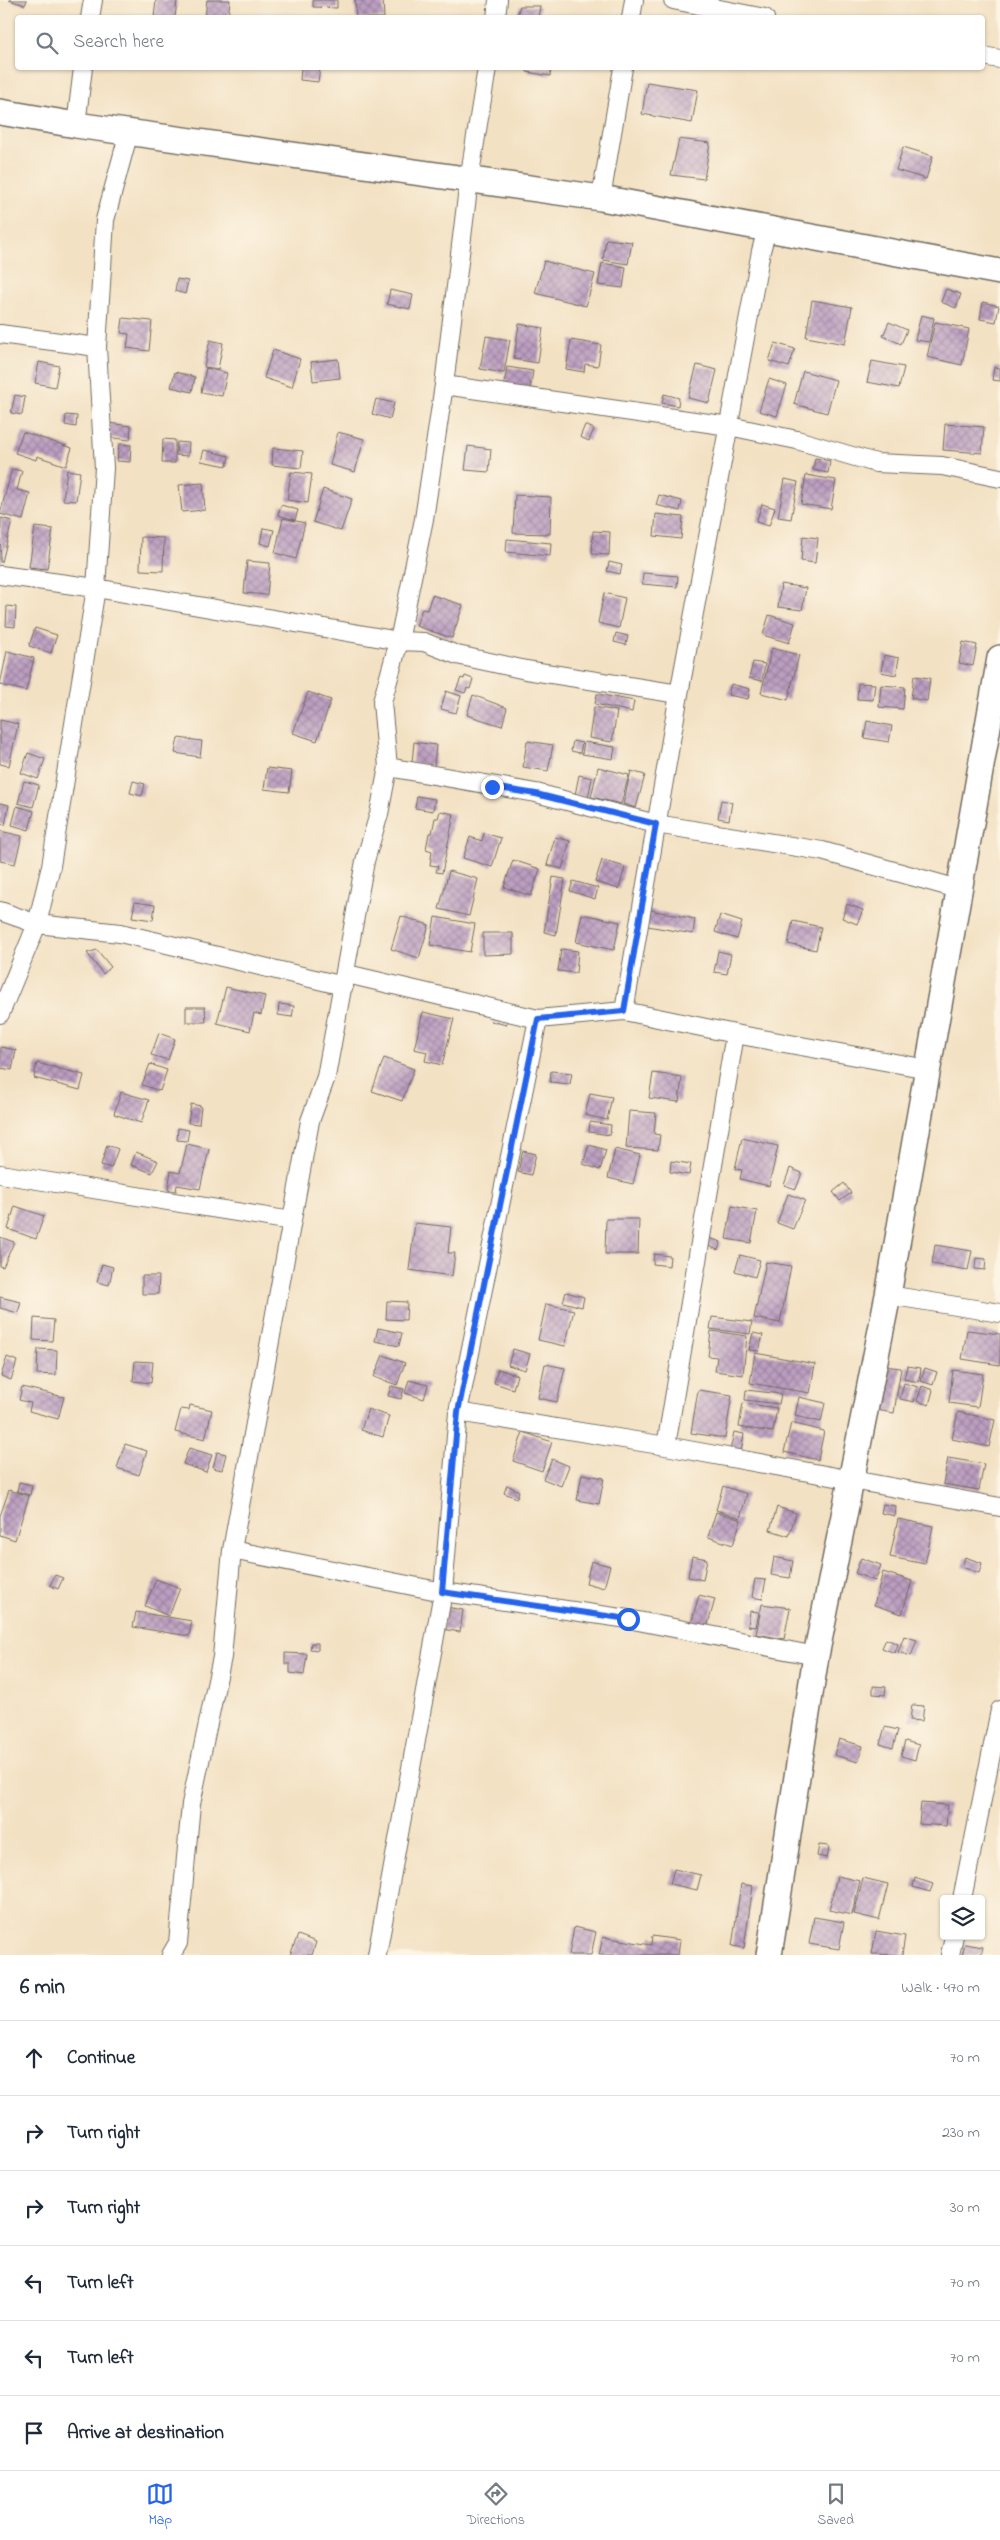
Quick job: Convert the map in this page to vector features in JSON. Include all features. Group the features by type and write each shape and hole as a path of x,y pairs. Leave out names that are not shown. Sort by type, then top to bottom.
{"street":[{"path":"90,15 93,0"},
{"path":"496,15 498,0"},
{"path":"632,15 634,0"},
{"path":"673,0 750,15"},
{"path":"985,56 1000,59"},
{"path":"76,125 83,70"},
{"path":"172,1955 178,1943 191,1804 222,1658 232,1550 310,1121 326,1077 365,861 379,814 388,767 382,702 399,641 424,519 444,385 469,180 487,70"},
{"path":"601,198 624,70"},
{"path":"0,112 76,125 601,198 1000,272"},
{"path":"0,1014 37,924 51,866 96,588 104,468 97,347 105,220 129,132"},
{"path":"624,1011 679,694 761,251 767,229"},
{"path":"0,334 97,347"},
{"path":"444,385 729,426 797,440 876,463 942,466 1000,478"},
{"path":"0,575 96,588 399,641 424,642 457,655 526,670 679,694"},
{"path":"769,1955 816,1656 888,1295 1000,658"},
{"path":"388,767 536,794 656,824 822,851 958,889"},
{"path":"0,911 37,924 120,933 538,1019 624,1011 735,1034 928,1069"},
{"path":"378,1955 442,1592 458,1412 538,1019"},
{"path":"666,1446 735,1034"},
{"path":"0,1174 292,1221"},
{"path":"888,1295 1000,1313"},
{"path":"458,1412 666,1446 1000,1507"},
{"path":"232,1550 442,1592 628,1619 816,1656"},
{"path":"963,1895 1000,1710"},
{"path":"950,1955 953,1940"}],"building":[{"path":"9,0 27,0 25,5"},
{"path":"156,0 177,0 175,15 154,15"},
{"path":"207,0 230,0 228,15 205,15"},
{"path":"313,0 337,0 337,8 313,7"},
{"path":"355,0 383,0 384,15 356,15"},
{"path":"520,6 540,6 538,15 517,15"},
{"path":"301,70 320,70 318,82 300,80"},
{"path":"528,70 551,70 550,76 527,72"},
{"path":"647,82 698,90 692,123 642,114"},
{"path":"679,139 710,143 704,179 671,175"},
{"path":"903,147 933,156 926,179 896,170"},
{"path":"606,239 632,242 628,264 603,260"},
{"path":"544,261 595,274 586,306 535,293"},
{"path":"602,263 626,267 623,288 598,285"},
{"path":"177,279 188,281 185,294 175,291"},
{"path":"946,289 961,294 956,308 941,302"},
{"path":"390,290 413,295 410,309 387,304"},
{"path":"812,300 852,307 845,344 806,337"},
{"path":"983,302 999,306 996,322 980,319"},
{"path":"921,315 934,318 929,342 915,340"},
{"path":"123,318 152,321 149,351 127,348 129,334 121,333"},
{"path":"889,322 907,330 901,344 883,336"},
{"path":"935,322 969,329 962,365 927,357"},
{"path":"519,324 543,328 538,363 514,359"},
{"path":"486,336 510,340 504,373 480,369"},
{"path":"210,340 223,343 218,369 204,367"},
{"path":"571,340 601,345 598,366 585,364 584,372 566,369"},
{"path":"775,343 795,349 789,367 769,361"},
{"path":"273,350 300,359 292,387 264,378"},
{"path":"338,359 340,378 313,381 311,362"},
{"path":"872,361 904,367 899,388 867,382"},
{"path":"39,362 59,366 55,387 35,383"},
{"path":"697,365 717,370 709,403 688,398"},
{"path":"507,367 533,371 530,389 504,385"},
{"path":"994,367 1000,368 1000,381 992,380"},
{"path":"206,368 227,373 222,396 201,392"},
{"path":"803,371 836,380 827,413 794,404"},
{"path":"175,372 195,377 192,392 171,387"},
{"path":"769,379 787,385 777,416 759,411"},
{"path":"664,394 679,398 678,406 662,403"},
{"path":"15,395 25,397 22,415 11,413"},
{"path":"376,399 394,403 390,419 372,414"},
{"path":"66,415 77,416 76,427 65,425"},
{"path":"108,423 131,426 130,440 106,437"},
{"path":"945,424 984,427 982,453 943,450"},
{"path":"585,425 594,429 589,441 580,437"},
{"path":"23,432 72,448 66,466 37,456 36,460 15,453"},
{"path":"338,432 364,439 355,472 330,465"},
{"path":"163,439 175,440 175,463 162,463"},
{"path":"177,442 189,443 188,456 176,455"},
{"path":"119,444 131,445 130,462 117,461"},
{"path":"468,446 491,449 489,472 465,470"},
{"path":"273,448 303,451 301,468 272,465"},
{"path":"204,450 229,456 227,466 201,461"},
{"path":"815,458 830,461 828,473 813,470"},
{"path":"12,469 22,471 17,490 30,493 23,520 0,514"},
{"path":"67,470 80,472 76,501 63,500"},
{"path":"291,472 312,474 308,503 287,500"},
{"path":"806,475 836,480 831,509 801,504"},
{"path":"785,479 798,482 791,519 778,517"},
{"path":"203,483 205,510 182,512 179,485"},
{"path":"323,489 352,499 341,531 313,522"},
{"path":"515,495 551,497 550,534 513,533"},
{"path":"659,495 682,501 680,511 656,505"},
{"path":"762,504 775,508 769,526 756,522"},
{"path":"281,505 298,510 295,520 278,515"},
{"path":"656,514 683,517 681,539 654,536"},
{"path":"1,518 12,521 2,562 0,562"},
{"path":"283,518 305,523 296,559 275,553"},
{"path":"35,527 53,529 47,569 29,567"},
{"path":"263,528 274,530 270,546 260,543"},
{"path":"593,531 610,532 609,555 592,554"},
{"path":"803,536 818,538 815,563 801,561"},
{"path":"141,537 164,538 163,571 140,570"},
{"path":"507,539 551,543 550,556 506,552"},
{"path":"247,561 270,563 267,595 244,593"},
{"path":"609,562 622,565 620,574 607,571"},
{"path":"643,573 678,576 677,587 642,584"},
{"path":"781,584 806,588 802,610 778,607"},
{"path":"604,593 625,598 619,628 598,623"},
{"path":"432,595 463,605 452,638 416,626 422,609 427,610"},
{"path":"7,606 16,607 15,627 6,626"},
{"path":"769,615 795,623 789,643 763,635"},
{"path":"35,628 57,635 51,653 29,646"},
{"path":"616,633 628,636 626,645 614,642"},
{"path":"963,642 977,645 973,666 959,663"},
{"path":"772,648 799,655 788,700 761,693"},
{"path":"7,651 34,658 26,691 0,685"},
{"path":"884,655 899,658 896,675 881,672"},
{"path":"753,662 765,664 762,681 749,678"},
{"path":"465,676 473,679 470,689 467,688 465,693 456,690 461,678 464,679"},
{"path":"914,676 930,678 927,701 911,698"},
{"path":"858,683 875,684 873,700 857,699"},
{"path":"731,684 750,689 748,699 728,695"},
{"path":"881,685 905,687 903,709 879,707"},
{"path":"446,691 461,696 456,713 441,709"},
{"path":"308,692 331,700 317,741 293,733"},
{"path":"597,694 634,701 632,712 595,704"},
{"path":"473,695 507,708 502,726 467,715"},
{"path":"594,707 617,711 612,742 589,738"},
{"path":"0,720 18,724 9,766 0,764"},
{"path":"867,721 892,726 889,742 864,738"},
{"path":"178,738 202,741 200,757 175,753"},
{"path":"527,741 553,745 548,771 523,767"},
{"path":"573,741 582,743 580,753 571,751"},
{"path":"414,742 436,745 434,766 412,763"},
{"path":"584,742 615,747 613,759 582,754"},
{"path":"28,753 45,759 38,779 21,773"},
{"path":"598,767 629,775 621,804 591,797"},
{"path":"267,768 292,771 289,792 264,789"},
{"path":"631,771 645,775 636,808 623,804"},
{"path":"579,775 592,778 588,798 575,795"},
{"path":"24,781 39,785 33,807 18,803"},
{"path":"133,781 145,784 142,796 130,793"},
{"path":"417,796 435,799 433,811 415,808"},
{"path":"721,800 732,802 729,820 718,818"},
{"path":"0,803 9,805 5,825 0,824"},
{"path":"17,806 34,811 29,830 12,825"},
{"path":"440,811 454,814 442,873 436,872 438,866 430,865 432,851 426,849 429,833 432,833 435,818 438,818"},
{"path":"0,831 22,836 15,864 0,861"},
{"path":"484,833 501,838 492,867 463,858 470,837 482,841"},
{"path":"555,837 570,841 562,869 547,865"},
{"path":"513,860 540,869 531,896 504,887"},
{"path":"602,860 625,867 619,889 595,882"},
{"path":"449,871 478,879 469,916 439,909"},
{"path":"553,877 565,879 556,935 544,932"},
{"path":"573,881 598,888 595,899 570,891"},
{"path":"135,902 155,905 153,920 132,917"},
{"path":"847,904 863,910 857,924 842,918"},
{"path":"645,909 695,919 693,934 642,925"},
{"path":"582,914 620,922 614,950 576,942"},
{"path":"720,915 742,922 737,939 715,932"},
{"path":"401,916 429,925 419,958 391,949"},
{"path":"435,917 475,924 470,952 430,945"},
{"path":"793,921 821,927 816,950 788,944"},
{"path":"483,933 513,933 513,954 483,955"},
{"path":"561,949 578,951 576,973 558,971"},
{"path":"97,950 111,967 103,974 87,953"},
{"path":"718,951 731,954 727,974 714,972"},
{"path":"226,987 265,996 261,1015 254,1013 250,1031 217,1023"},
{"path":"279,1004 294,1006 292,1017 278,1015"},
{"path":"186,1007 205,1007 206,1022 186,1022"},
{"path":"494,1009 509,1014 506,1025 491,1021"},
{"path":"423,1012 454,1019 442,1065 425,1061 427,1052 414,1049"},
{"path":"159,1033 175,1039 168,1060 151,1055"},
{"path":"1,1047 16,1050 12,1070 0,1068"},
{"path":"384,1058 414,1069 402,1101 372,1091"},
{"path":"37,1063 84,1075 80,1090 34,1078"},
{"path":"150,1064 167,1070 160,1091 142,1085"},
{"path":"551,1071 572,1073 570,1084 550,1082"},
{"path":"653,1073 682,1077 679,1102 649,1098"},
{"path":"121,1092 149,1100 141,1123 114,1114"},
{"path":"590,1093 612,1097 607,1120 585,1115"},
{"path":"191,1104 201,1106 199,1124 188,1123"},
{"path":"629,1111 656,1113 654,1134 660,1135 658,1150 626,1148"},
{"path":"590,1122 611,1125 610,1135 589,1132"},
{"path":"178,1128 189,1130 187,1141 177,1140"},
{"path":"742,1138 778,1146 769,1186 740,1179 742,1170 735,1169"},
{"path":"187,1144 209,1149 200,1189 177,1185 176,1191 168,1190 171,1171 180,1173"},
{"path":"107,1145 118,1149 111,1168 101,1165"},
{"path":"589,1145 606,1150 600,1170 583,1164"},
{"path":"615,1149 640,1155 633,1184 608,1178"},
{"path":"523,1151 536,1154 531,1175 518,1172"},
{"path":"136,1152 158,1161 152,1173 131,1165"},
{"path":"671,1161 691,1164 689,1175 670,1172"},
{"path":"790,1168 802,1173 796,1189 784,1185"},
{"path":"844,1183 851,1193 840,1201 833,1192"},
{"path":"788,1194 805,1200 793,1229 777,1223"},
{"path":"15,1206 44,1216 36,1239 8,1229"},
{"path":"732,1206 757,1211 751,1243 726,1239"},
{"path":"606,1219 639,1219 638,1254 605,1254"},
{"path":"415,1223 451,1227 448,1253 455,1253 452,1276 409,1270"},
{"path":"0,1237 14,1242 3,1267 0,1266"},
{"path":"709,1238 721,1242 718,1250 706,1245"},
{"path":"935,1245 972,1251 968,1270 932,1264"},
{"path":"654,1254 670,1256 669,1266 653,1264"},
{"path":"740,1255 760,1260 755,1277 735,1271"},
{"path":"976,1258 986,1259 985,1270 975,1269"},
{"path":"766,1262 791,1266 780,1323 754,1318"},
{"path":"102,1264 113,1267 109,1285 97,1282"},
{"path":"142,1276 159,1276 158,1294 142,1294"},
{"path":"566,1292 584,1297 582,1307 563,1302"},
{"path":"0,1297 21,1302 18,1313 0,1308"},
{"path":"387,1301 407,1302 406,1320 386,1319"},
{"path":"546,1304 574,1310 565,1346 538,1340"},
{"path":"712,1317 752,1322 750,1334 710,1329"},
{"path":"34,1318 54,1320 52,1341 33,1340"},
{"path":"378,1328 402,1333 399,1346 375,1341"},
{"path":"967,1330 1000,1334 1000,1365 962,1359"},
{"path":"711,1331 747,1336 743,1375 715,1371 717,1357 708,1356"},
{"path":"753,1333 763,1335 759,1351 749,1350"},
{"path":"38,1349 57,1350 56,1375 37,1374"},
{"path":"513,1349 530,1354 525,1370 508,1365"},
{"path":"755,1353 815,1364 810,1393 750,1383"},
{"path":"383,1355 405,1363 397,1385 374,1377"},
{"path":"7,1357 17,1361 11,1380 1,1376"},
{"path":"135,1361 153,1362 151,1383 133,1381"},
{"path":"545,1364 565,1368 557,1402 538,1398"},
{"path":"883,1366 901,1368 894,1413 876,1410"},
{"path":"907,1366 921,1368 919,1382 904,1379"},
{"path":"925,1368 937,1372 933,1385 921,1381"},
{"path":"498,1369 517,1375 513,1389 494,1383"},
{"path":"953,1370 983,1374 978,1407 949,1403"},
{"path":"409,1380 428,1385 424,1399 405,1393"},
{"path":"904,1383 918,1387 914,1402 900,1399"},
{"path":"391,1386 404,1389 401,1399 388,1396"},
{"path":"922,1386 933,1390 929,1405 917,1401"},
{"path":"22,1387 64,1397 58,1419 29,1411 31,1403 19,1400"},
{"path":"698,1390 732,1395 725,1438 691,1433"},
{"path":"746,1390 781,1394 779,1404 745,1400"},
{"path":"799,1397 825,1403 821,1422 795,1416"},
{"path":"743,1403 777,1408 773,1432 739,1427"},
{"path":"190,1405 212,1410 205,1439 175,1432 181,1409 189,1410"},
{"path":"368,1409 389,1416 383,1437 361,1430"},
{"path":"958,1412 995,1420 989,1447 952,1439"},
{"path":"791,1423 824,1431 818,1460 784,1452"},
{"path":"523,1432 552,1442 542,1471 513,1461"},
{"path":"734,1432 744,1434 741,1452 730,1451"},
{"path":"125,1444 147,1451 139,1475 117,1468"},
{"path":"189,1448 212,1455 206,1472 183,1464"},
{"path":"217,1452 226,1454 222,1470 213,1468"},
{"path":"948,1458 984,1464 979,1490 943,1484"},
{"path":"552,1459 569,1466 561,1486 543,1479"},
{"path":"582,1474 604,1478 599,1504 577,1500"},
{"path":"19,1482 32,1485 30,1495 17,1491"},
{"path":"507,1485 519,1491 517,1498 504,1493"},
{"path":"723,1486 747,1494 740,1518 716,1510"},
{"path":"9,1490 29,1496 15,1540 0,1535 0,1516"},
{"path":"883,1504 896,1506 895,1516 881,1513"},
{"path":"777,1507 796,1513 789,1536 770,1530"},
{"path":"716,1512 741,1520 733,1545 708,1537"},
{"path":"898,1519 933,1526 925,1564 890,1557"},
{"path":"692,1556 707,1559 703,1580 688,1577"},
{"path":"774,1557 793,1561 790,1578 771,1575"},
{"path":"965,1557 982,1563 979,1573 962,1567"},
{"path":"861,1558 881,1565 875,1581 855,1573"},
{"path":"591,1561 610,1566 604,1588 586,1583"},
{"path":"883,1572 912,1581 902,1614 874,1605"},
{"path":"55,1575 63,1578 58,1589 50,1585"},
{"path":"156,1579 180,1588 169,1616 145,1606"},
{"path":"755,1579 766,1580 762,1599 752,1597"},
{"path":"699,1595 715,1599 707,1628 691,1624"},
{"path":"762,1604 790,1608 784,1639 756,1634"},
{"path":"446,1607 463,1610 460,1632 442,1629"},
{"path":"750,1611 759,1612 756,1627 748,1626"},
{"path":"136,1612 192,1621 189,1636 133,1627"},
{"path":"904,1636 917,1640 911,1656 898,1652"},
{"path":"886,1639 898,1644 895,1653 882,1648"},
{"path":"311,1643 318,1643 318,1650 310,1649"},
{"path":"285,1653 307,1654 304,1675 290,1673 290,1664 285,1664"},
{"path":"873,1686 886,1687 885,1695 873,1694"},
{"path":"912,1705 924,1706 922,1721 910,1720"},
{"path":"885,1727 898,1730 893,1748 880,1744"},
{"path":"839,1739 863,1746 858,1762 834,1755"},
{"path":"905,1741 919,1745 915,1760 901,1756"},
{"path":"921,1803 948,1805 946,1826 919,1824"},
{"path":"819,1845 829,1846 827,1858 817,1856"},
{"path":"674,1869 701,1875 697,1890 670,1884"},
{"path":"837,1876 860,1881 852,1915 829,1910"},
{"path":"863,1878 888,1884 879,1920 854,1914"},
{"path":"915,1878 933,1884 930,1892 913,1887"},
{"path":"741,1884 753,1886 744,1948 732,1946"},
{"path":"814,1917 844,1922 839,1949 809,1944"},
{"path":"574,1927 596,1932 591,1955 569,1955"},
{"path":"876,1931 905,1936 902,1955 872,1954"},
{"path":"298,1935 316,1942 312,1955 290,1955"},
{"path":"652,1936 680,1940 678,1955 599,1955 603,1937 651,1945"},
{"path":"965,1944 983,1947 981,1955 962,1955"}],"route":[{"path":"492,787 601,808 656,824 624,1011 538,1019 458,1412 442,1592 628,1619"}]}
